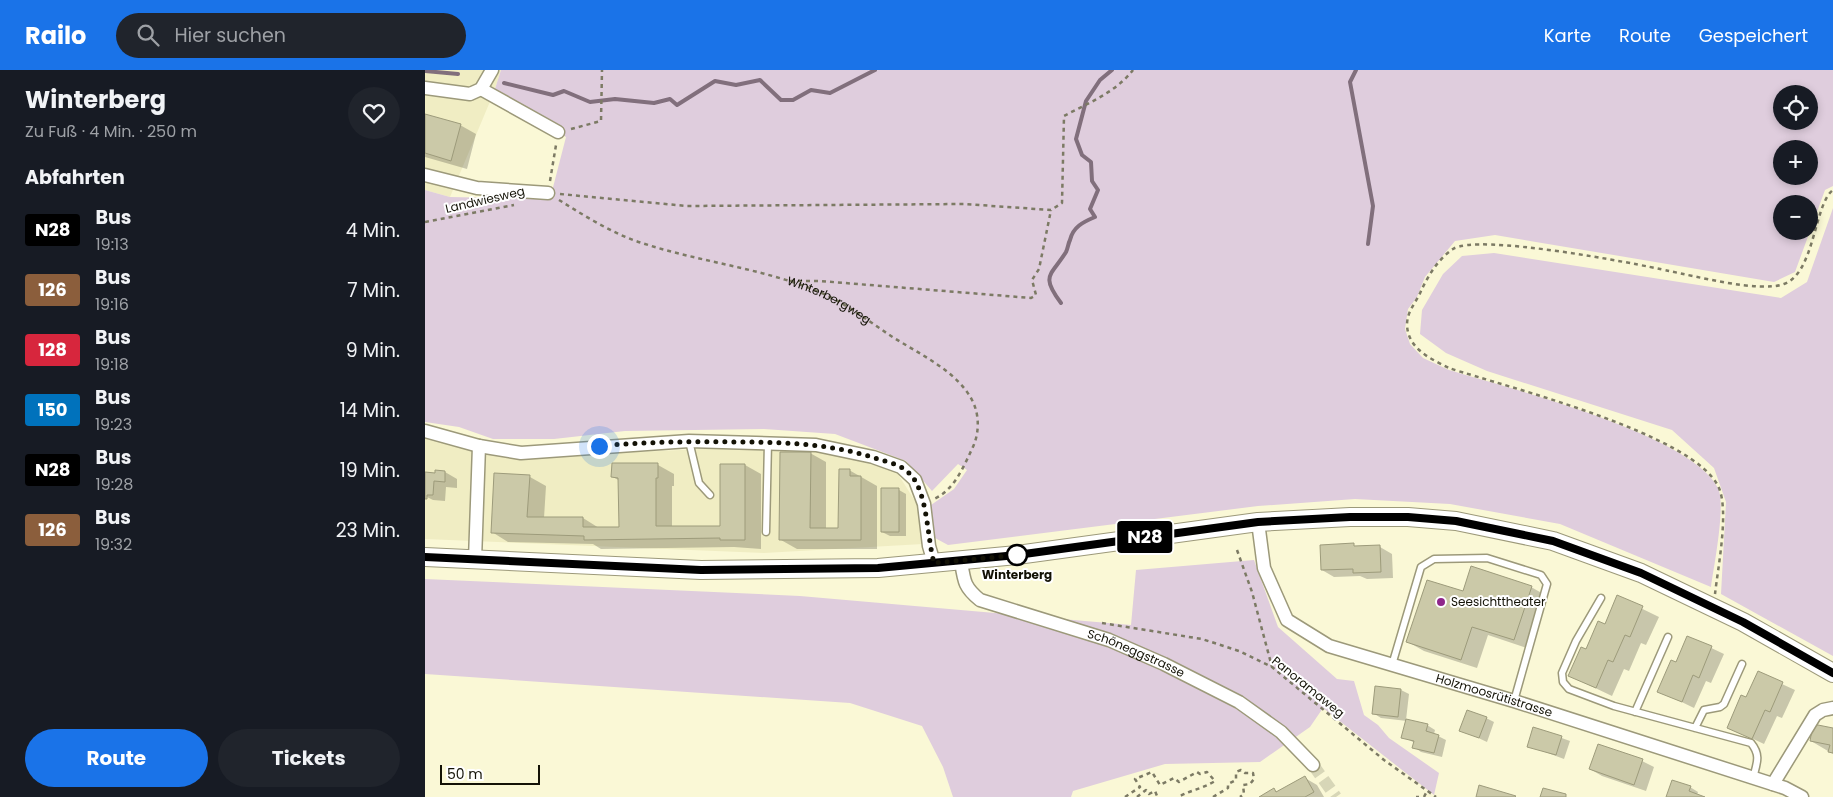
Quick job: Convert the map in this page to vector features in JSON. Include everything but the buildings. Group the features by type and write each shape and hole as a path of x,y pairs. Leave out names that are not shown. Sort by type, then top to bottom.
{"main road":[{"path":"425,558 701,570 835,570 961,561 1258,522 1350,517 1408,517 1456,521 1553,541 1641,573 1710,606 1833,673"}],"street":[{"path":"425,88 470,94 481,89 492,70"},
{"path":"481,89 558,132"},
{"path":"425,174 477,188 548,193"},
{"path":"425,431 479,446 521,453 648,442 689,441 767,442 816,445 842,449 901,467 915,480 924,504 927,536 934,563"},
{"path":"475,560 479,446"},
{"name":"Holzmoosrütistrasse","path":"1258,522 1264,568 1287,620 1329,646 1514,701 1773,784 1801,797"},
{"name":"Schöneggstrasse","path":"961,561 963,579 968,590 980,600 1100,637 1163,664 1239,702 1281,732 1313,765"},
{"path":"1773,784 1815,715 1823,710 1833,708"}],"lane":[{"path":"689,441 699,483 710,495"},
{"path":"766,532 767,442"},
{"path":"1392,665 1421,567 1434,559 1487,558 1541,576 1547,584 1514,701"},
{"path":"1601,598 1576,641 1562,673 1563,682 1569,689 1635,712 1751,743 1757,751 1759,759 1753,778"},
{"path":"1635,712 1668,636"},
{"path":"1695,728 1704,710 1720,707 1724,704 1742,664"}],"path":[{"path":"602,70 601,122 558,132 548,193 687,206 964,204 1051,210 1061,203 1064,116 1107,94 1124,81 1133,70"},
{"path":"1710,606 1715,594 1723,503 1719,488 1710,475 1664,442 1624,424 1449,368 1428,358 1411,343 1407,327 1408,316 1429,275 1442,260 1453,249 1475,244 1567,253 1741,284 1773,287 1785,284 1795,278 1803,263 1826,200 1833,190"},
{"name":"Winterbergweg","path":"548,193 592,220 641,243 789,281 818,292 852,309 948,373 963,388 973,402 978,422 976,441 953,486 924,504"},
{"name":"Landwiesweg","path":"425,222 519,204"},
{"path":"789,281 820,281 1031,298 1035,295 1032,280 1039,269 1051,210"},
{"path":"1237,550 1252,592 1272,667"},
{"name":"Panoramaweg","path":"1101,623 1202,639 1239,650 1272,667 1384,760 1436,797"},
{"path":"1213,797 1228,788 1228,784 1236,780 1236,772 1241,770 1245,773 1253,773 1254,779 1250,784 1243,785 1244,794 1240,797"},
{"path":"1125,797 1140,787 1135,779 1143,774 1152,772 1160,785 1174,778 1179,782 1197,772 1200,774 1207,772 1215,780 1201,790 1191,790 1178,797"},
{"path":"1137,797 1146,790 1149,794 1155,791 1156,797"},
{"path":"1424,797 1427,792"}],"shaded area":[{"path":"425,70 501,70 494,92 450,197 425,190"},
{"path":"501,70 1833,70 1833,186 1825,190 1818,209 1818,195 1773,195 1773,240 1807,240 1795,272 1774,282 1495,235 1455,241 1425,277 1417,297 1408,309 1405,329 1410,344 1423,358 1449,370 1553,401 1637,432 1673,449 1701,468 1718,488 1720,496 1719,536 1711,587 1560,524 1450,504 1355,499 1258,506 948,545 935,538 931,505 954,489 967,470 958,464 932,491 906,461 835,434 764,429 625,431 554,439 493,439 459,427 425,422 425,190 450,197 550,199 566,137 494,92"},
{"path":"1833,208 1833,656 1721,594 1726,502 1714,468 1672,430 1487,371 1446,353 1420,334 1422,310 1443,274 1462,256 1494,253 1781,298 1807,282"},
{"path":"425,438 508,458 702,449 816,450 896,471 917,504 923,544 764,553 425,539"},
{"path":"1254,560 1278,627 1337,679 1354,681 1364,715 1378,725 1389,738 1439,773 1434,795 1323,708 1310,727 1260,762 1165,764 1073,791 1071,797 953,797 943,767 922,726 850,703 425,674 425,579 800,596 1131,625 1136,570"}],"waterway":[{"path":"504,83 553,95 564,91 590,102 615,99 654,103 670,99 677,105 715,81 736,85 760,80 781,100 793,100 811,90 830,93 875,70"},
{"path":"1061,303 1051,287 1050,276 1066,252 1071,235 1076,228 1095,217 1090,209 1098,190 1092,181 1091,162 1082,155 1076,139 1086,101 1100,80 1112,70"},
{"path":"1356,70 1350,82 1373,206 1368,244"},
{"path":"425,71 458,74"}],"tunnel":[{"path":"1313,765 1336,797"}],"bus line":[{"name":"N28","path":"425,557 701,570 835,570 878,568 1017,555 1258,522 1350,517 1408,517 1456,521 1553,541 1641,573 1743,622 1833,673"}],"place":[{"name":"Winterberg","path":"1017,555"},
{"name":"Seesichttheater","path":"1441,602"}],"route":[{"path":"599,446 689,441 797,443 842,449 873,457 901,467 915,480 924,504 929,546 934,563 1017,555"}]}
